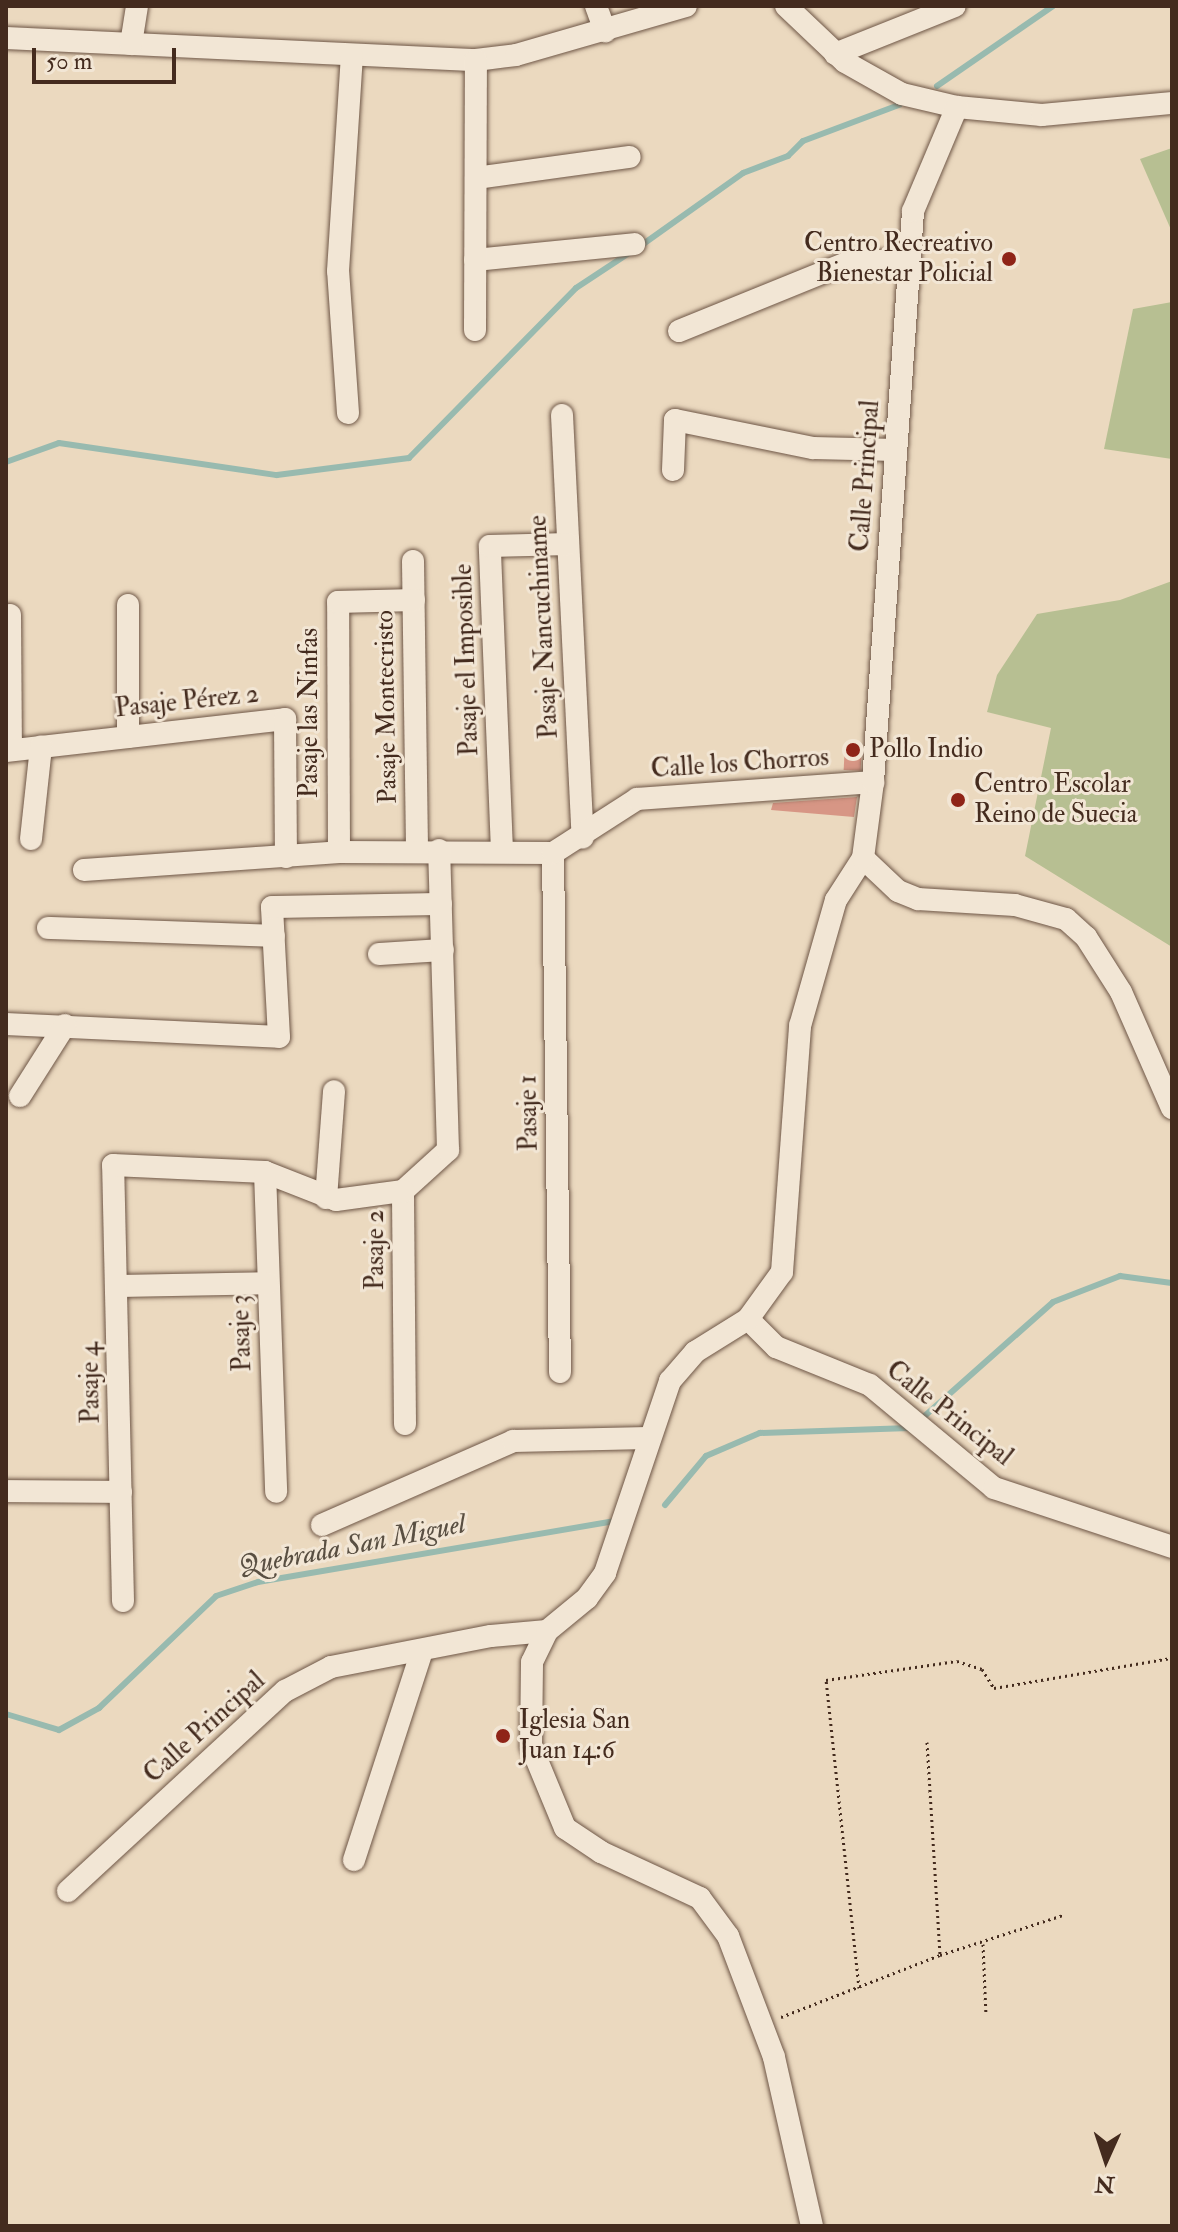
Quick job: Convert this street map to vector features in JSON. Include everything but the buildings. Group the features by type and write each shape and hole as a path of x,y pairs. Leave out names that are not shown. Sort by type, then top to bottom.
{"street":[{"path":"131,44 137,6"},
{"path":"596,6 605,31"},
{"path":"6,38 476,60 605,31 686,6"},
{"path":"786,6 835,54 902,94 957,107 1042,115 1172,103"},
{"path":"835,54 955,6"},
{"path":"348,413 338,271 352,56"},
{"path":"475,330 476,60"},
{"name":"Calle Principal","path":"863,858 873,782 913,211 957,107"},
{"path":"476,178 630,157"},
{"path":"475,260 634,244"},
{"path":"679,331 849,262 910,260"},
{"name":"Pasaje Nancuchiname","path":"562,415 583,837"},
{"path":"673,470 675,420 813,448 896,450"},
{"name":"Pasaje el Imposible","path":"502,851 490,546 568,544"},
{"name":"Pasaje Montecristo","path":"413,561 428,851"},
{"name":"Pasaje las Ninfas","path":"339,852 338,602 414,600"},
{"path":"128,605 128,737"},
{"path":"8,750 10,615"},
{"name":"Pasaje Pérez 2","path":"8,750 285,719 286,857"},
{"path":"31,839 41,747"},
{"name":"Calle los Chorros","path":"553,853 583,837 637,799 873,782"},
{"name":"Pasaje 2","path":"405,1424 403,1191 448,1150 441,904 428,851"},
{"path":"84,870 339,852 553,853"},
{"name":"Pasaje 1","path":"553,853 560,1372"},
{"path":"812,2226 763,2025 728,1936 708,1905 601,1852 561,1823 531,1746 532,1662 547,1631 587,1598 605,1573 661,1399 683,1363 748,1319 782,1272 800,1026 836,900 863,858 898,891 918,899 1015,905 1066,919 1086,937 1121,992 1172,1108"},
{"path":"6,1024 65,1025 178,1036 279,1037 272,907 441,904"},
{"path":"48,928 274,936"},
{"path":"379,954 443,950"},
{"path":"20,1096 65,1025"},
{"path":"326,1198 334,1091"},
{"name":"Pasaje 4","path":"123,1601 113,1165 265,1172"},
{"path":"265,1172 326,1198 403,1191"},
{"name":"Pasaje 3","path":"265,1172 276,1492"},
{"path":"117,1286 268,1283"},
{"name":"Calle Principal","path":"748,1319 776,1347 870,1385 994,1488 1172,1547"},
{"path":"322,1525 513,1441 648,1438"},
{"path":"6,1491 121,1492"},
{"name":"Calle Principal","path":"68,1891 285,1691 331,1667 547,1631"},
{"path":"354,1860 422,1651"}],"path":[{"path":"859,1988 826,1680 957,1661 982,1669 994,1688 1172,1658"},
{"path":"927,1742 940,1955"},
{"path":"763,2025 940,1955 983,1944 1063,1915"},
{"path":"983,1944 986,2015"}],"green space":[{"path":"1172,148 1172,232 1140,159"},
{"path":"1172,302 1172,459 1104,449 1133,309"},
{"path":"1172,581 1172,947 1025,856 1051,728 987,712 997,675 1037,614 1120,600"}],"waterway":[{"path":"937,86 1053,6"},
{"path":"639,247 743,173 788,156 803,141 899,105"},
{"path":"6,462 59,443 277,475 409,458 576,288 629,253"},
{"name":"Quebrada San Miguel","path":"919,1421 1053,1302 1120,1276 1172,1283"},
{"name":"Quebrada San Miguel","path":"665,1505 706,1456 760,1433 910,1428"},
{"name":"Quebrada San Miguel","path":"6,1714 59,1730 99,1708 216,1596 258,1582 615,1521"}],"place":[{"name":"Centro Recreativo Bienestar Policial","path":"1009,259"},
{"name":"Pollo Indio","path":"853,750"},
{"name":"Centro Escolar Reino de Suecia","path":"958,800"},
{"name":"Iglesia San Juan 14:6","path":"503,1736"}]}
